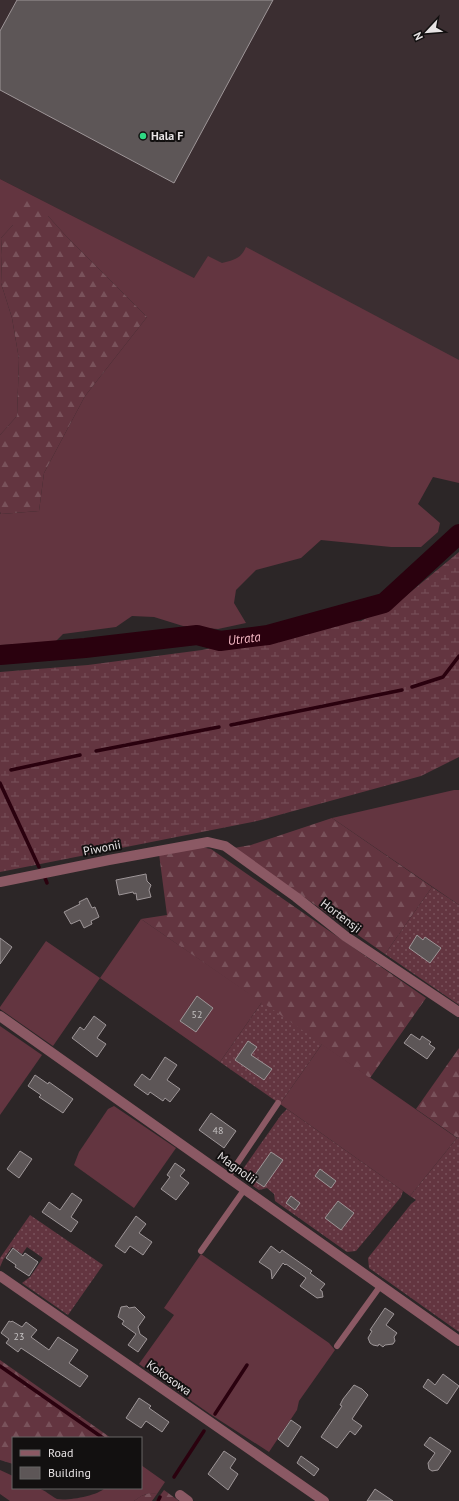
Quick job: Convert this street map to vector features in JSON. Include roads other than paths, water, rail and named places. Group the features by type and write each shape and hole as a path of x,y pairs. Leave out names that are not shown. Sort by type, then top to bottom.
{"street":[{"name":"Piwonii","path":"0,882 208,842"},
{"name":"Hortensji","path":"208,842 225,846 234,852 344,936 459,1012"},
{"name":"Magnolii","path":"0,1016 459,1341"},
{"name":"Kokosowa","path":"0,1276 324,1501"}],"lane":[{"path":"228,1177 278,1103"},
{"path":"201,1251 244,1190"},
{"path":"338,1346 381,1285"}],"waterway":[{"name":"Utrata","path":"0,655 85,648 197,635 220,641 268,635 384,603 459,534"},
{"path":"412,687 443,677 459,656"},
{"path":"231,725 402,690"},
{"path":"96,751 219,727"},
{"path":"11,770 80,755"},
{"path":"0,783 39,867"},
{"path":"45,878 47,883"},
{"path":"215,1414 247,1365"},
{"path":"0,1366 102,1437"},
{"path":"174,1477 204,1431"},
{"path":"158,1501 160,1497"}],"place":[{"name":"Hala F","path":"143,136"}]}
